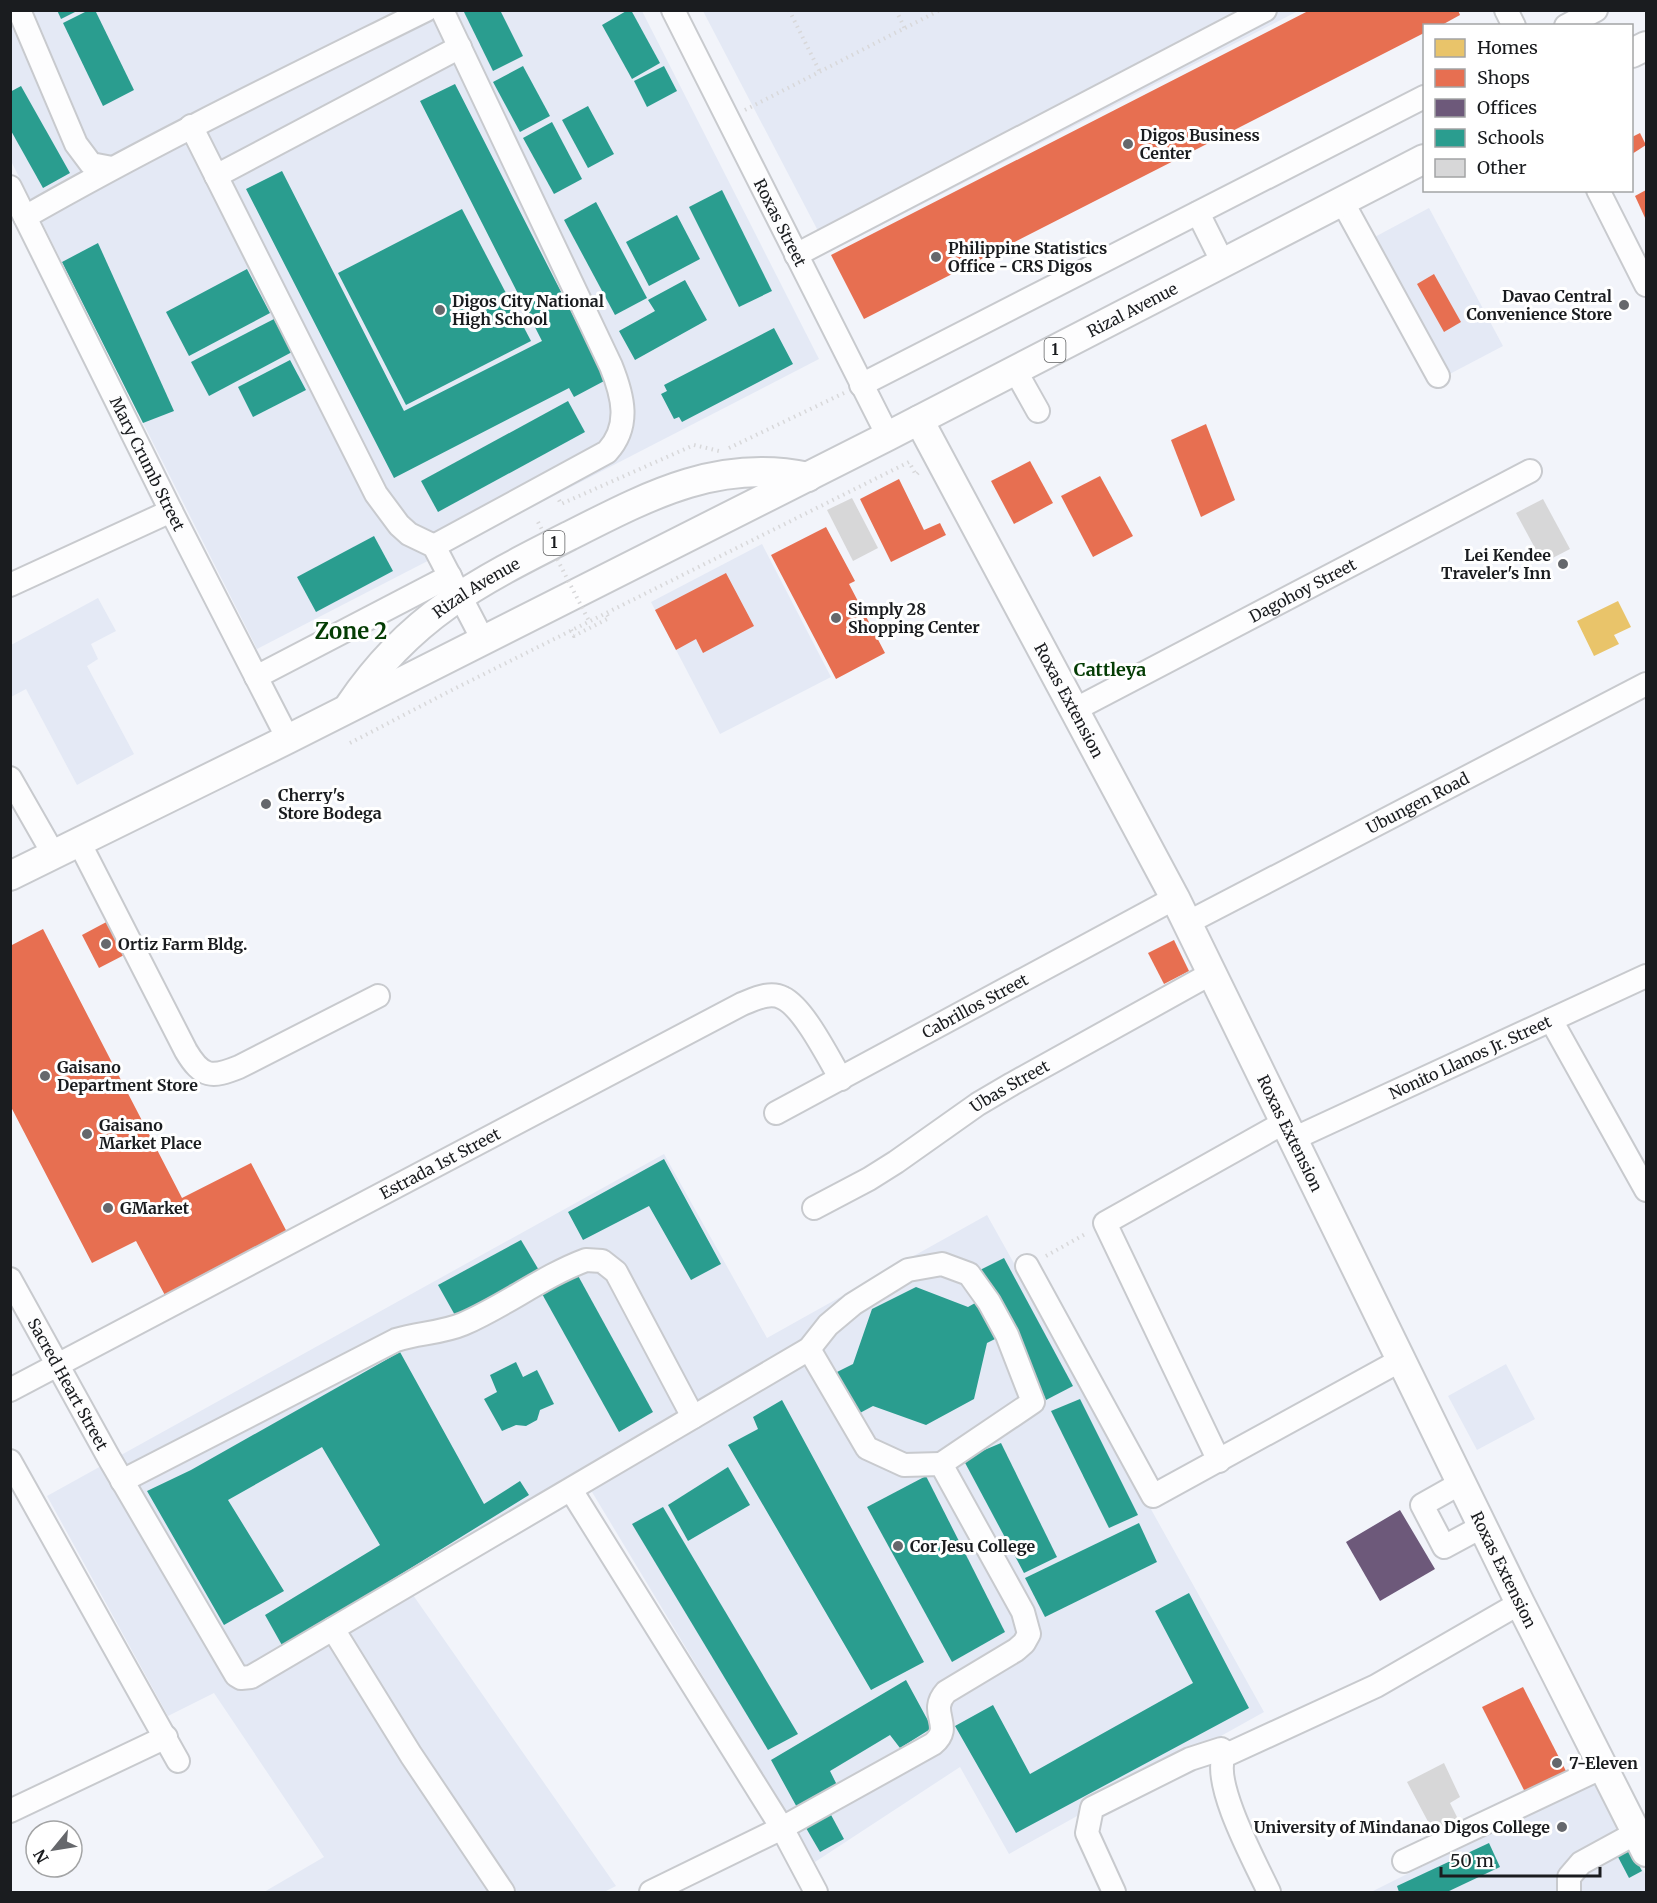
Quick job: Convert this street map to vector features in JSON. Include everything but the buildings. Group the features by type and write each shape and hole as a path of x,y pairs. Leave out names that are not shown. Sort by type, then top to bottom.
{"main road":[{"path":"1633,53 1647,46"},
{"name":"Rizal Avenue","path":"10,876 288,740 808,477 1423,160"},
{"name":"Roxas Extension","path":"919,420 1181,910 1520,1603 1642,1842"},
{"name":"Rizal Avenue","path":"347,709 384,659 421,624 455,586 500,571 622,509 685,483 750,471 782,471 808,477"}],"street":[{"path":"19,10 76,144 91,164 112,168"},
{"path":"25,217 191,126 426,10"},
{"path":"434,546 600,458 613,446 623,422 623,405 611,366 442,10"},
{"name":"Roxas Street","path":"674,10 888,436"},
{"path":"796,255 1265,10"},
{"path":"1506,10 1513,24"},
{"path":"1570,24 1596,10"},
{"path":"216,176 460,47"},
{"path":"861,385 1423,98"},
{"path":"191,126 376,494 399,525 409,534 434,546 483,640"},
{"name":"Mary Crumb Street","path":"10,187 288,740"},
{"path":"1599,192 1647,285"},
{"path":"1342,201 1438,376"},
{"path":"1198,213 1223,263"},
{"path":"1015,370 1038,411"},
{"name":"Dagohoy Street","path":"1074,710 1530,471"},
{"path":"10,585 171,511"},
{"path":"256,677 455,586"},
{"name":"Ubungen Road","path":"1181,910 1647,684"},
{"path":"10,778 54,855"},
{"path":"79,842 186,1051 201,1070 210,1074 219,1074 239,1067 378,996"},
{"name":"Cabrillos Street","path":"776,1113 1181,910"},
{"name":"Ubas Street","path":"813,1208 869,1179 978,1104 1212,973"},
{"name":"Nonito Llanos Jr. Street","path":"1105,1223 1289,1130 1551,1020 1647,976"},
{"name":"Estrada 1st Street","path":"10,1390 732,1010 766,995 783,997 797,1011 815,1035 841,1079"},
{"path":"1551,1020 1647,1190"},
{"path":"1105,1223 1219,1461"},
{"path":"122,1481 396,1340 439,1332 466,1323 586,1260 602,1261 616,1272 693,1417"},
{"path":"503,1893 411,1755 333,1629 575,1496 693,1417 809,1349 828,1325 853,1304 908,1270 942,1264 969,1274 989,1302 1007,1335 1033,1402 941,1464 904,1465 867,1448 809,1349"},
{"path":"1027,1266 1153,1496 1401,1360"},
{"name":"Sacred Heart Street","path":"10,1280 122,1481 239,1678 251,1677 333,1629"},
{"path":"10,1461 178,1761"},
{"path":"651,1893 782,1828 933,1744 939,1739 942,1728 939,1699 946,1692 1024,1643 1029,1634 1023,1612 941,1464"},
{"path":"1461,1483 1422,1505 1444,1546 1483,1526"},
{"path":"575,1496 782,1828 816,1893"},
{"path":"1269,1893 1224,1787 1222,1763 1227,1754 1355,1697 1520,1603"},
{"path":"10,1811 166,1737"},
{"path":"1114,1893 1087,1833 1092,1808 1190,1759 1221,1749 1227,1754"},
{"path":"1404,1861 1603,1767"},
{"path":"1569,1893 1569,1877 1581,1863 1642,1842"}],"path":[{"path":"789,10 820,72"},
{"path":"896,10 905,28"},
{"path":"728,119 939,10"},
{"path":"551,504 559,500 561,504 694,445 723,451 861,385"},
{"path":"350,743 909,462 916,475 940,460"},
{"path":"538,522 589,621"},
{"path":"571,630 574,636 609,618 606,613"},
{"path":"1027,1266 1105,1223"}],"shaded area":[{"name":"Digos City National High School","path":"11,11 642,11 819,359 257,649 11,161"},
{"path":"703,11 1298,11 829,252"},
{"path":"1429,208 1503,346 1444,377 1371,239"},
{"path":"762,544 831,677 720,734 651,602"},
{"path":"98,598 116,631 91,644 98,659 87,666 134,754 77,785 26,689 11,697 11,645"},
{"name":"Cor Jesu College","path":"664,1154 767,1338 987,1215 1264,1712 1009,1854 960,1767 815,1862 592,1492 413,1595 616,1886 604,1892 264,1892 324,1857 214,1693 168,1716 47,1496"},
{"path":"1506,1364 1535,1419 1477,1450 1448,1396"},
{"name":"University of Mindanao Digos College","path":"1598,1779 1646,1876 1646,1892 1371,1892"}],"place":[{"name":"Digos Business Center","path":"1128,144"},
{"name":"Philippine Statistics Office - CRS Digos","path":"936,257"},
{"name":"Davao Central Convenience Store","path":"1624,305"},
{"name":"Digos City National High School","path":"440,310"},
{"name":"Lei Kendee Traveler's Inn","path":"1563,564"},
{"name":"Simply 28 Shopping Center","path":"836,618"},
{"name":"Cherry's Store Bodega","path":"266,804"},
{"name":"Ortiz Farm Bldg.","path":"106,944"},
{"name":"Gaisano Department Store","path":"45,1076"},
{"name":"Gaisano Market Place","path":"87,1134"},
{"name":"GMarket","path":"108,1208"},
{"name":"Cor Jesu College","path":"898,1546"},
{"name":"7-Eleven","path":"1557,1763"},
{"name":"University of Mindanao Digos College","path":"1562,1827"}],"district":[{"name":"Zone 2","path":"351,631"},
{"name":"Cattleya","path":"1110,670"}]}
